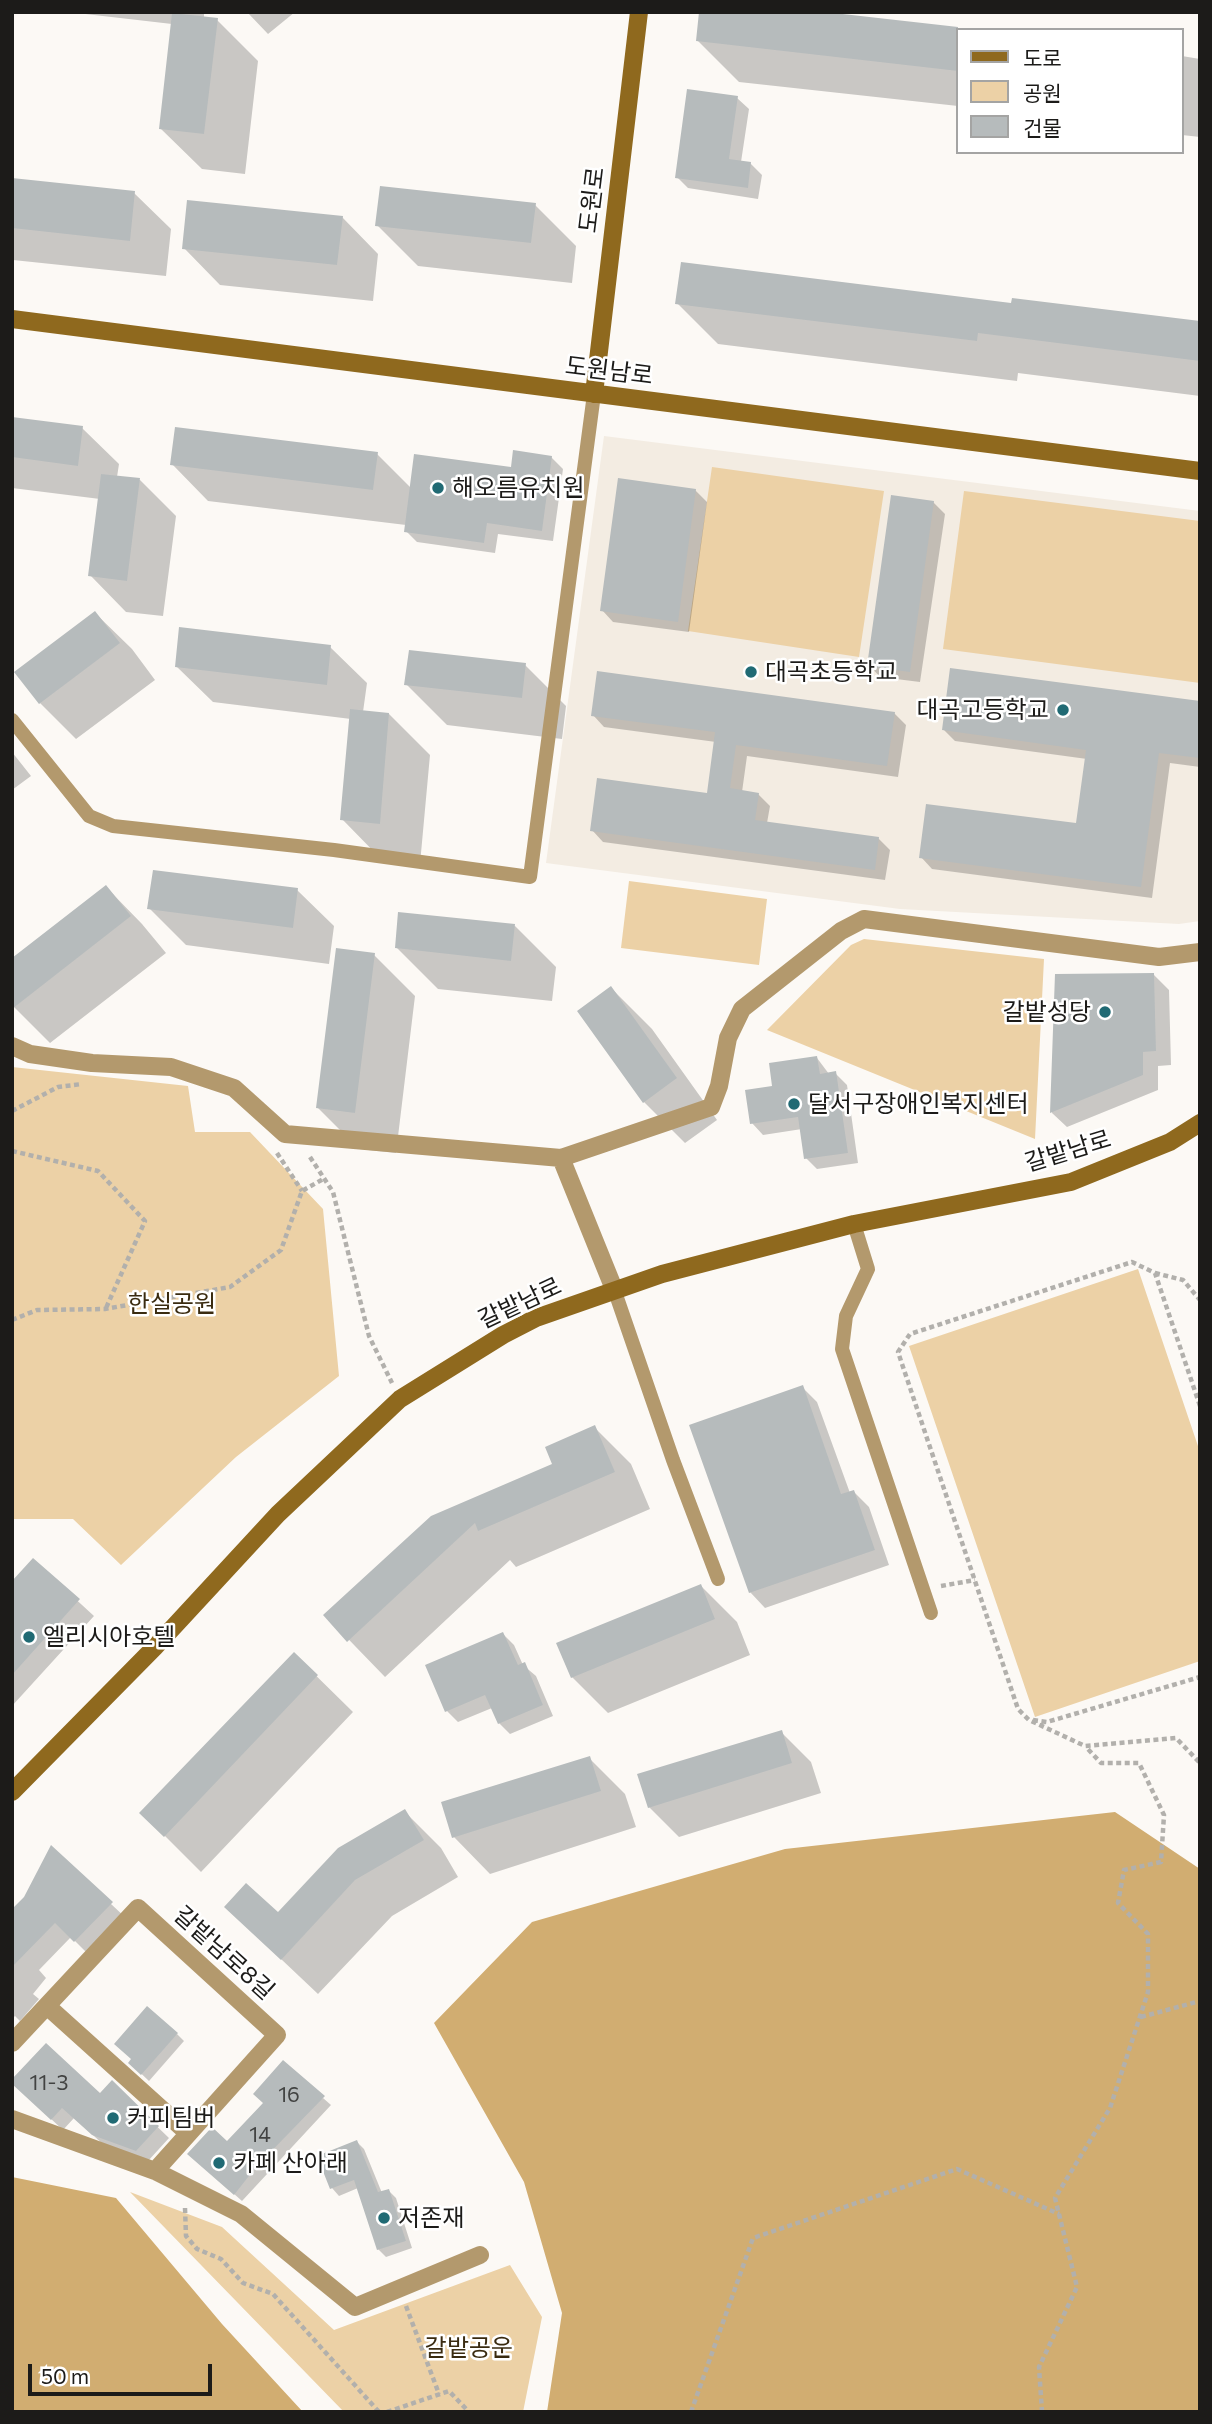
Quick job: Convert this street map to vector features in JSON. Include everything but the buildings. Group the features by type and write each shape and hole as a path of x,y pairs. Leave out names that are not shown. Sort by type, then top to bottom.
{"street":[{"name":"도원로","path":"594,394 639,12"},
{"name":"도원남로","path":"12,318 1200,471"},
{"path":"12,1046 30,1054 92,1063 171,1067 234,1088 285,1133 561,1158 711,1107 719,1086 728,1038 742,1009 841,931 864,919 1158,957 1200,952"},
{"name":"갈밭남로","path":"12,1792 155,1647 278,1514 400,1399 536,1318 662,1273 854,1224 1071,1182 1170,1142 1200,1122"},
{"path":"561,1158 614,1289"},
{"name":"갈밭남로8길","path":"12,2043 138,1908 277,2035 155,2171"},
{"path":"47,2006 188,2133"},
{"path":"12,2119 155,2171 241,2214 355,2307 480,2255"}],"lane":[{"path":"12,720 89,816 113,826 334,850 530,877 594,394"},
{"path":"854,1224 868,1269 846,1316 842,1349 931,1613"},
{"path":"614,1289 673,1460 719,1579"}],"path":[{"path":"12,1111 58,1087 95,1083"},
{"path":"293,1134 333,1192 369,1336 400,1399"},
{"path":"275,1149 302,1191"},
{"path":"12,1151 98,1171 145,1221 105,1309"},
{"path":"12,1320 37,1310 105,1309 230,1287 281,1250 302,1191 325,1178"},
{"path":"1042,2412 1039,2367 1077,2287 1055,2198 1110,2108 1148,1992 1148,1934 1118,1903 1124,1870 1161,1862 1164,1815 1139,1763 1101,1763 1085,1746 1029,1720 1018,1709 898,1352 910,1334 1132,1262 1155,1273 1183,1280 1200,1300"},
{"path":"1155,1273 1200,1406"},
{"path":"954,1583 975,1580"},
{"path":"1029,1720 1047,1722 1200,1677"},
{"path":"1085,1746 1176,1738 1200,1763"},
{"path":"1140,2017 1200,2001"},
{"path":"691,2412 752,2238 957,2169 1059,2214"},
{"path":"183,2183 186,2236 197,2249 222,2259 243,2283 273,2294 379,2412"},
{"path":"400,2289 439,2394"},
{"path":"387,2412 449,2390 469,2412"}],"shaded area":[{"path":"604,436 1200,511 1200,921 1179,924 900,909 546,863"},
{"path":"1115,1812 1200,1869 1200,2412 547,2412 562,2313 524,2182 434,2023 532,1922 785,1849"},
{"path":"12,2177 116,2198 222,2324 303,2412 12,2412"}],"green space":[{"path":"712,467 884,491 859,657 688,631"},
{"path":"964,491 1200,521 1200,683 943,649"},
{"path":"629,881 767,899 759,965 621,948"},
{"path":"864,939 1044,959 1035,1139 767,1030 851,945"},
{"name":"한실공원","path":"12,1067 188,1086 195,1132 250,1132 323,1209 339,1376 236,1457 121,1565 73,1519 12,1519"},
{"path":"1138,1269 1200,1452 1200,1661 1035,1717 909,1346"},
{"name":"갈밭공운","path":"130,2192 222,2227 334,2330 510,2265 542,2317 523,2412 344,2412"}],"place":[{"name":"해오름유치원","path":"438,488"},
{"name":"대곡초등학교","path":"751,672"},
{"name":"대곡고등학교","path":"1063,710"},
{"name":"갈밭성당","path":"1105,1012"},
{"name":"달서구장애인복지센터","path":"794,1104"},
{"name":"엘리시아호텔","path":"29,1637"},
{"name":"커피팀버","path":"113,2118"},
{"name":"카페 산아래","path":"219,2163"},
{"name":"저존재","path":"384,2218"}]}
